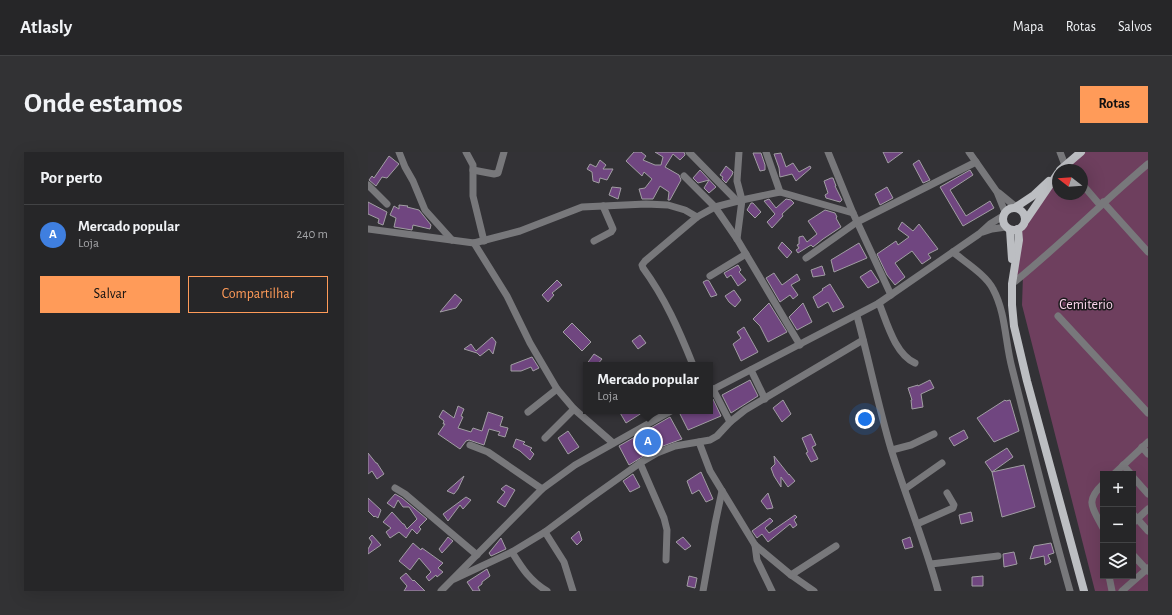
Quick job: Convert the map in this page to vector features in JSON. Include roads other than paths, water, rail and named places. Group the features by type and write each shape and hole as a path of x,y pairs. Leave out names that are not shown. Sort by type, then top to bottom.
{"main road":[{"path":"1068,164 1081,152"},
{"path":"1052,179 1034,195 1016,207 1008,209 1004,214 1003,222 1012,229 1019,240 1012,284 1014,326 1027,381 1084,591"},
{"path":"1012,229 1024,224 1052,184"},
{"path":"1016,207 1023,212 1026,220"}],"street":[{"path":"399,152 405,167 414,181 425,210 452,240"},
{"path":"466,152 471,160 474,170 473,196 484,241"},
{"path":"474,170 494,174 498,173 504,152"},
{"path":"689,152 739,200"},
{"path":"737,239 739,200 737,181 738,152"},
{"path":"766,152 780,192"},
{"path":"828,152 853,213 891,295"},
{"path":"969,152 997,192 1016,207"},
{"path":"1060,152 1061,164"},
{"path":"806,258 857,222 976,162"},
{"path":"1012,284 1047,255 1148,164"},
{"path":"684,176 715,207 737,239 800,345"},
{"path":"368,185 387,204"},
{"path":"1088,190 1148,252"},
{"path":"692,362 665,301 642,266 645,261 697,217 715,207 739,200 780,192 853,213"},
{"path":"713,389 857,316 891,295 979,234 1004,214 997,192"},
{"path":"368,229 474,243 520,230 582,207 646,204 668,205 685,210 697,217"},
{"path":"594,241 611,232 613,229 604,206"},
{"path":"979,234 992,229 1012,229"},
{"path":"474,243 507,296 530,343 557,389 574,409 613,443"},
{"path":"953,252 983,277 993,288 1005,327 1011,365 1070,591"},
{"path":"710,276 746,254"},
{"path":"879,303 895,343 902,355 915,363"},
{"path":"857,316 875,391 892,450 931,564 936,590"},
{"path":"1058,316 1148,413"},
{"path":"454,579 512,552 545,532 640,463 657,453 675,446 710,440 717,436 730,422 745,410 863,340"},
{"path":"751,370 765,399"},
{"path":"528,412 557,389"},
{"path":"713,393 730,422"},
{"path":"545,438 574,409"},
{"path":"441,591 542,489 575,464 666,414"},
{"path":"892,450 911,445 934,434"},
{"path":"699,442 710,471 755,546 791,575 814,591"},
{"path":"1117,471 1148,442"},
{"path":"470,445 488,452 542,489"},
{"path":"1142,447 1148,454"},
{"path":"640,463 664,518 667,530 666,560"},
{"path":"905,488 942,463"},
{"path":"1123,465 1128,471"},
{"path":"1136,480 1148,494"},
{"path":"1100,487 1096,491 1092,501 1092,506 1100,522"},
{"path":"395,488 477,555"},
{"path":"703,591 722,491"},
{"path":"917,524 953,508 954,505 947,493"},
{"path":"1136,518 1148,510"},
{"path":"1136,521 1148,531"},
{"path":"545,532 564,562 573,591"},
{"path":"755,546 757,560 772,591"},
{"path":"791,575 836,546"},
{"path":"512,552 528,577 535,584 547,591"},
{"path":"931,564 998,556"},
{"path":"1127,590 1148,569 1136,558"},
{"path":"1110,579 1112,591"}],"place":[{"name":"Mercado popular","path":"648,442"}],"park label":[{"name":"Cemiterio","path":"1086,305"}]}
